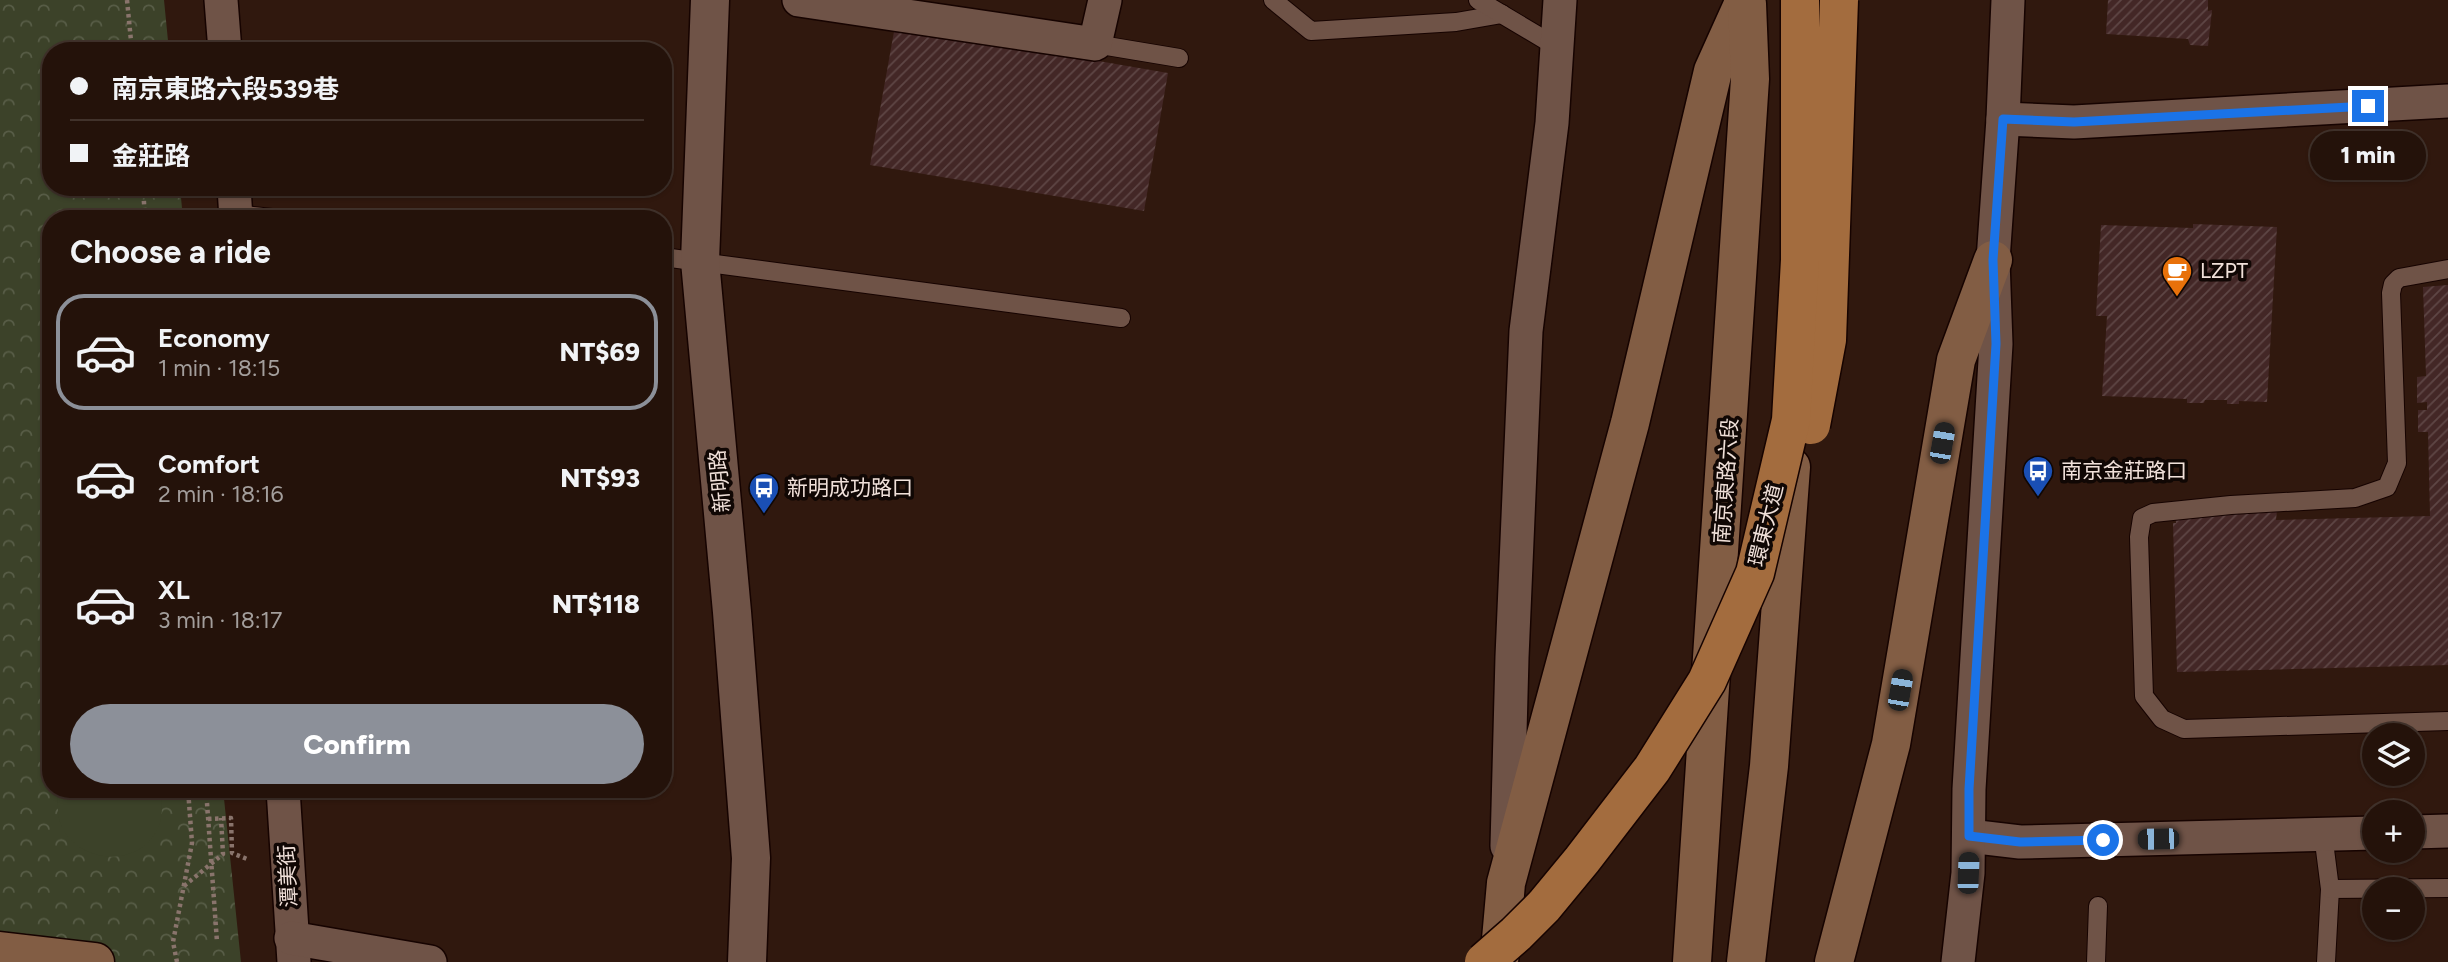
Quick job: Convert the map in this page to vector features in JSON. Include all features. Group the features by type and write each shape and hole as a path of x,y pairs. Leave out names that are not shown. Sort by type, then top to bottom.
{"highway":[{"name":"環東大道","path":"1484,962 1544,906 1652,769 1707,681 1755,572 1791,420 1800,260 1800,0"},
{"name":"環東大道","path":"1508,962 1578,899 1667,782 1739,655 1795,508 1827,340 1839,0"}],"main road":[{"path":"1499,962 1506,883 1630,423 1713,71 1746,0"},
{"name":"南京東路六段","path":"1692,962 1751,79 1746,0"},
{"path":"1746,962 1769,766 1803,308 1816,0"},
{"path":"1834,962 1891,744 1956,360 1993,260"},
{"path":"0,951 95,962"}],"street":[{"path":"221,0 224,42"},
{"name":"新明路","path":"710,0 681,259 732,612 751,858 747,962"},
{"path":"799,0 1095,44 1105,0"},
{"path":"1506,883 1512,657 1526,331 1552,123 1560,0"},
{"path":"1958,962 1968,873 1969,789 1996,344 1993,260 2008,0"},
{"path":"2003,119 2074,122 2448,102"},
{"name":"潭美街","path":"284,798 293,950"},
{"path":"2425,832 2448,831"},
{"path":"1969,836 2020,842 2362,833"},
{"path":"293,950 430,962"}],"lane":[{"path":"1478,0 1557,47"},
{"path":"1284,3 1311,32 1443,23 1502,14"},
{"path":"1095,44 1179,58"},
{"path":"681,259 1121,318"},
{"path":"2448,269 2399,278 2390,293 2397,463 2387,487 2355,498 2231,505 2153,513 2142,518 2139,537 2144,696 2162,719 2183,729 2448,721"},
{"path":"2323,834 2330,889 2326,962"},
{"path":"2330,889 2448,888"},
{"path":"2096,962 2098,906"}],"path":[{"path":"127,0 131,42"},
{"path":"177,962 173,942 192,843 189,798"},
{"path":"207,798 217,942"},
{"path":"184,886 223,854 221,818"},
{"path":"208,819 230,818 232,853 247,859"}],"green space":[{"path":"0,0 164,0 168,42 42,42 42,196 181,196 182,210 42,210 42,798 224,798 241,962 0,962"},
{"path":"58,798 161,798 162,811 156,832 146,844 134,852 120,856 91,853 78,846 67,835 60,822"}],"building":[{"path":"2108,0 2208,0 2208,11 2212,10 2208,46 2190,45 2188,39 2106,34"},
{"path":"895,26 1168,73 1144,211 870,165"},
{"path":"2193,224 2277,227 2267,402 2239,401 2239,404 2227,404 2227,400 2205,400 2204,403 2187,403 2187,399 2102,396 2107,316 2096,316 2101,225 2193,228"},
{"path":"2448,285 2448,665 2177,672 2173,523 2176,523 2175,514 2277,510 2276,520 2430,516 2428,432 2418,432 2418,410 2427,410 2427,402 2417,403 2417,377 2426,376 2423,287"}],"place":[{"name":"LZPT","path":"2177,298"},
{"name":"南京金莊路口","path":"2038,498"},
{"name":"新明成功路口","path":"764,515"}],"route":[{"path":"2103,840 2020,842 1969,836 1969,789 1996,344 1993,260 2003,119 2074,122 2368,106"}]}
